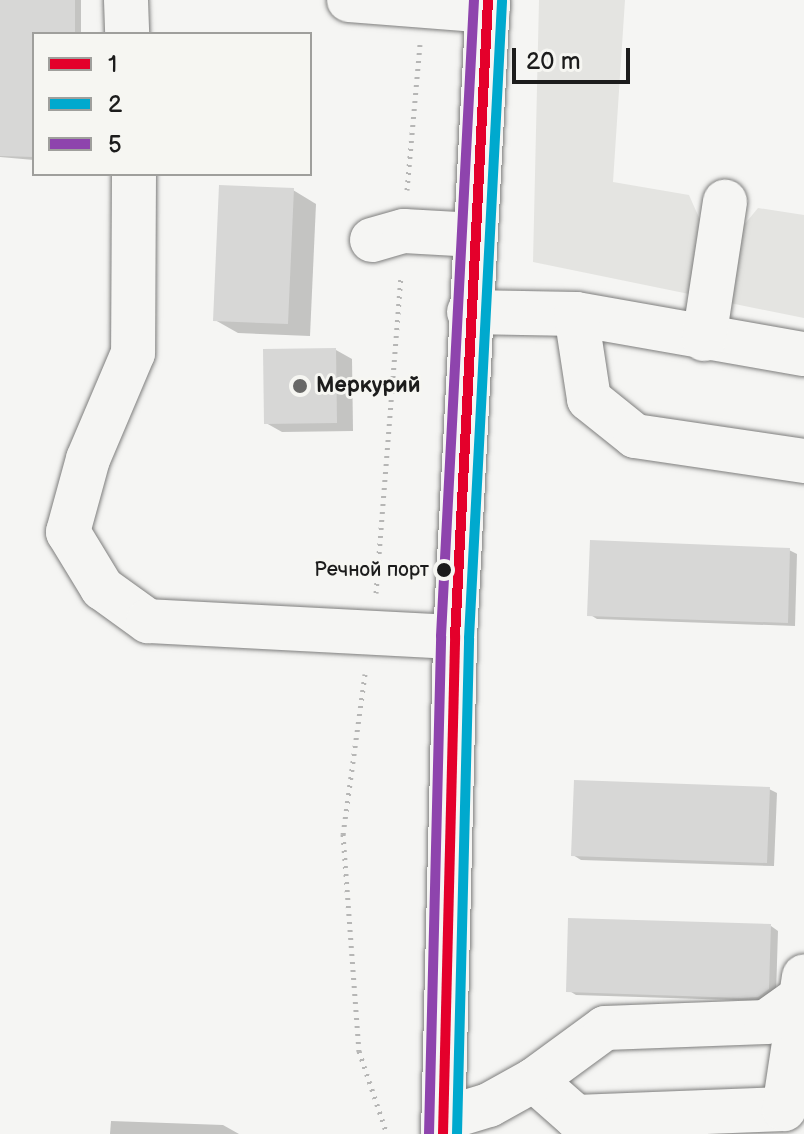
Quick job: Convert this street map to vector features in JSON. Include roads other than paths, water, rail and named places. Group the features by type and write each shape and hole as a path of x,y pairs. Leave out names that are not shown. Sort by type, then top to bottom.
{"main road":[{"path":"126,0 127,32"},
{"path":"349,0 488,6 469,312 455,637 443,1127 534,1080 605,1028 766,1022 803,990"},
{"path":"134,176 133,353 88,459 68,532 102,588 148,621 372,630 455,637"},
{"path":"704,339 725,202"},
{"path":"388,235 475,235"},
{"path":"469,312 576,314 704,339 804,354"},
{"path":"576,314 589,399 635,436 804,461"},
{"path":"534,1080 576,1117 784,1109 803,990"}],"place":[{"name":"Меркурий","path":"300,386"},
{"name":"Речной порт","path":"444,570"}]}
